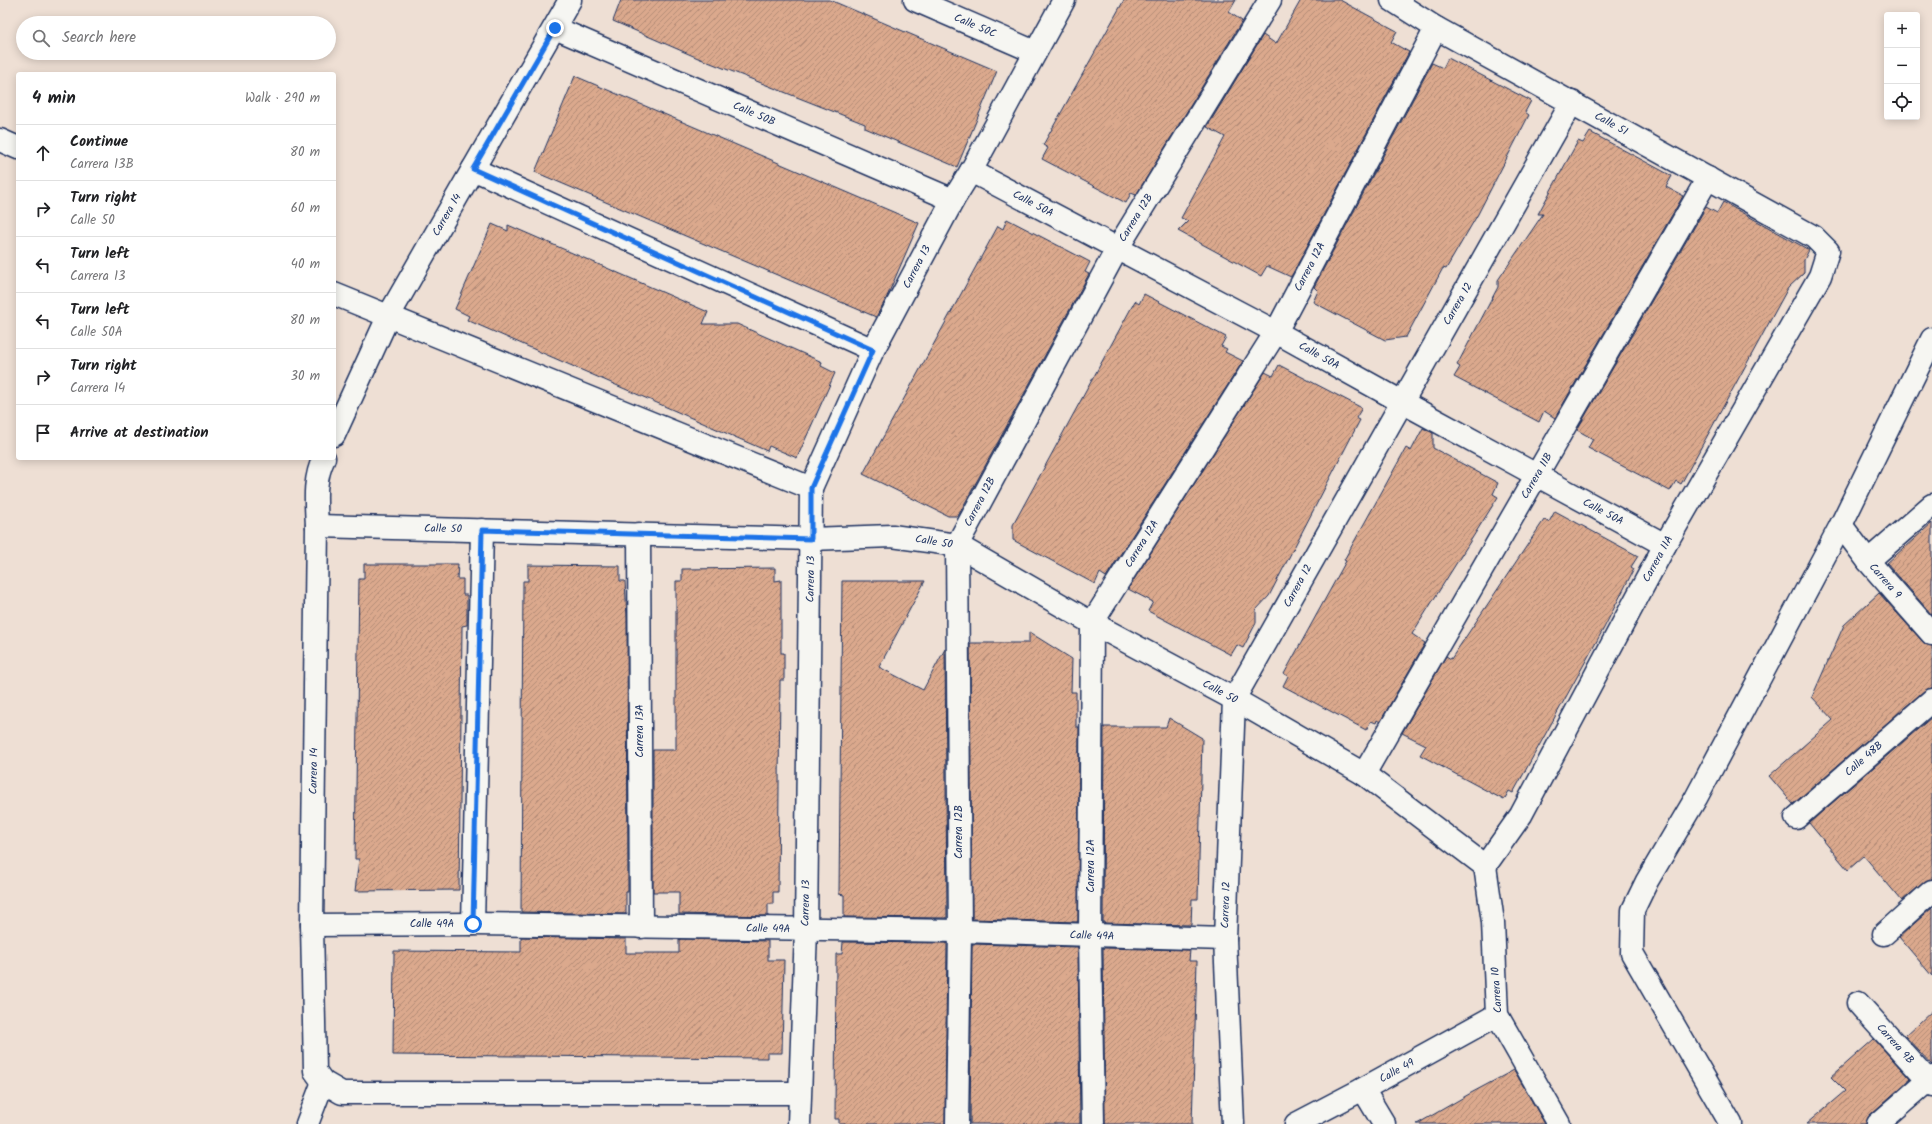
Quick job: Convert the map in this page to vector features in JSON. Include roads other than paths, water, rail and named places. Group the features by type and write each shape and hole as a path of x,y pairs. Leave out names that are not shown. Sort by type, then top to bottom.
{"street":[{"name":"Carrera 14","path":"336,431 388,318 570,0"},
{"name":"Calle 50C","path":"915,0 1035,52"},
{"name":"Carrera 13","path":"799,1124 806,930 811,488 873,350 953,200 971,171 1064,0"},
{"name":"Carrera 12B","path":"957,1124 960,931 957,545 1117,249 1270,0"},
{"name":"Calle 51","path":"1392,0 1436,28 1814,237 1828,252"},
{"name":"Calle 50B","path":"555,28 953,200"},
{"name":"Carrera 12A","path":"1093,1124 1090,936 1092,623 1276,332 1436,28"},
{"name":"Carrera 12","path":"1233,1124 1225,939 1234,699 1572,102"},
{"path":"0,140 16,147"},
{"path":"473,169 873,350"},
{"name":"Calle 50A","path":"971,171 1276,332 1665,545"},
{"name":"Carrera 11B","path":"1364,774 1708,178"},
{"name":"Carrera 11A","path":"1485,866 1521,815 1665,545 1820,276 1828,252"},
{"path":"336,295 388,318 811,488"},
{"path":"1731,1124 1632,953 1633,910 1647,881 1696,798 1841,525 1932,339"},
{"name":"Carrera 14","path":"323,460 318,471 315,491 317,526 312,925 315,1071 323,1082"},
{"path":"1868,561 1932,505"},
{"name":"Carrera 9","path":"1841,525 1868,561 1932,634"},
{"name":"Calle 50","path":"317,526 811,539 892,536 957,545 1092,623 1234,699 1364,774 1485,866"},
{"path":"473,924 482,530"},
{"name":"Carrera 13A","path":"639,534 641,927"},
{"name":"Calle 48B","path":"1796,818 1932,700"},
{"name":"Carrera 10","path":"1485,866 1493,922 1497,1015 1559,1124"},
{"path":"1884,934 1932,891"},
{"name":"Calle 49A","path":"312,925 473,924 806,930 960,931 1225,939"},
{"name":"Carrera 9B","path":"1858,1003 1931,1081"},
{"name":"Calle 49","path":"1296,1124 1497,1015"},
{"path":"1878,1124 1931,1081"},
{"path":"307,1124 323,1082 342,1093 799,1093"},
{"path":"1363,1089 1384,1124"}]}
